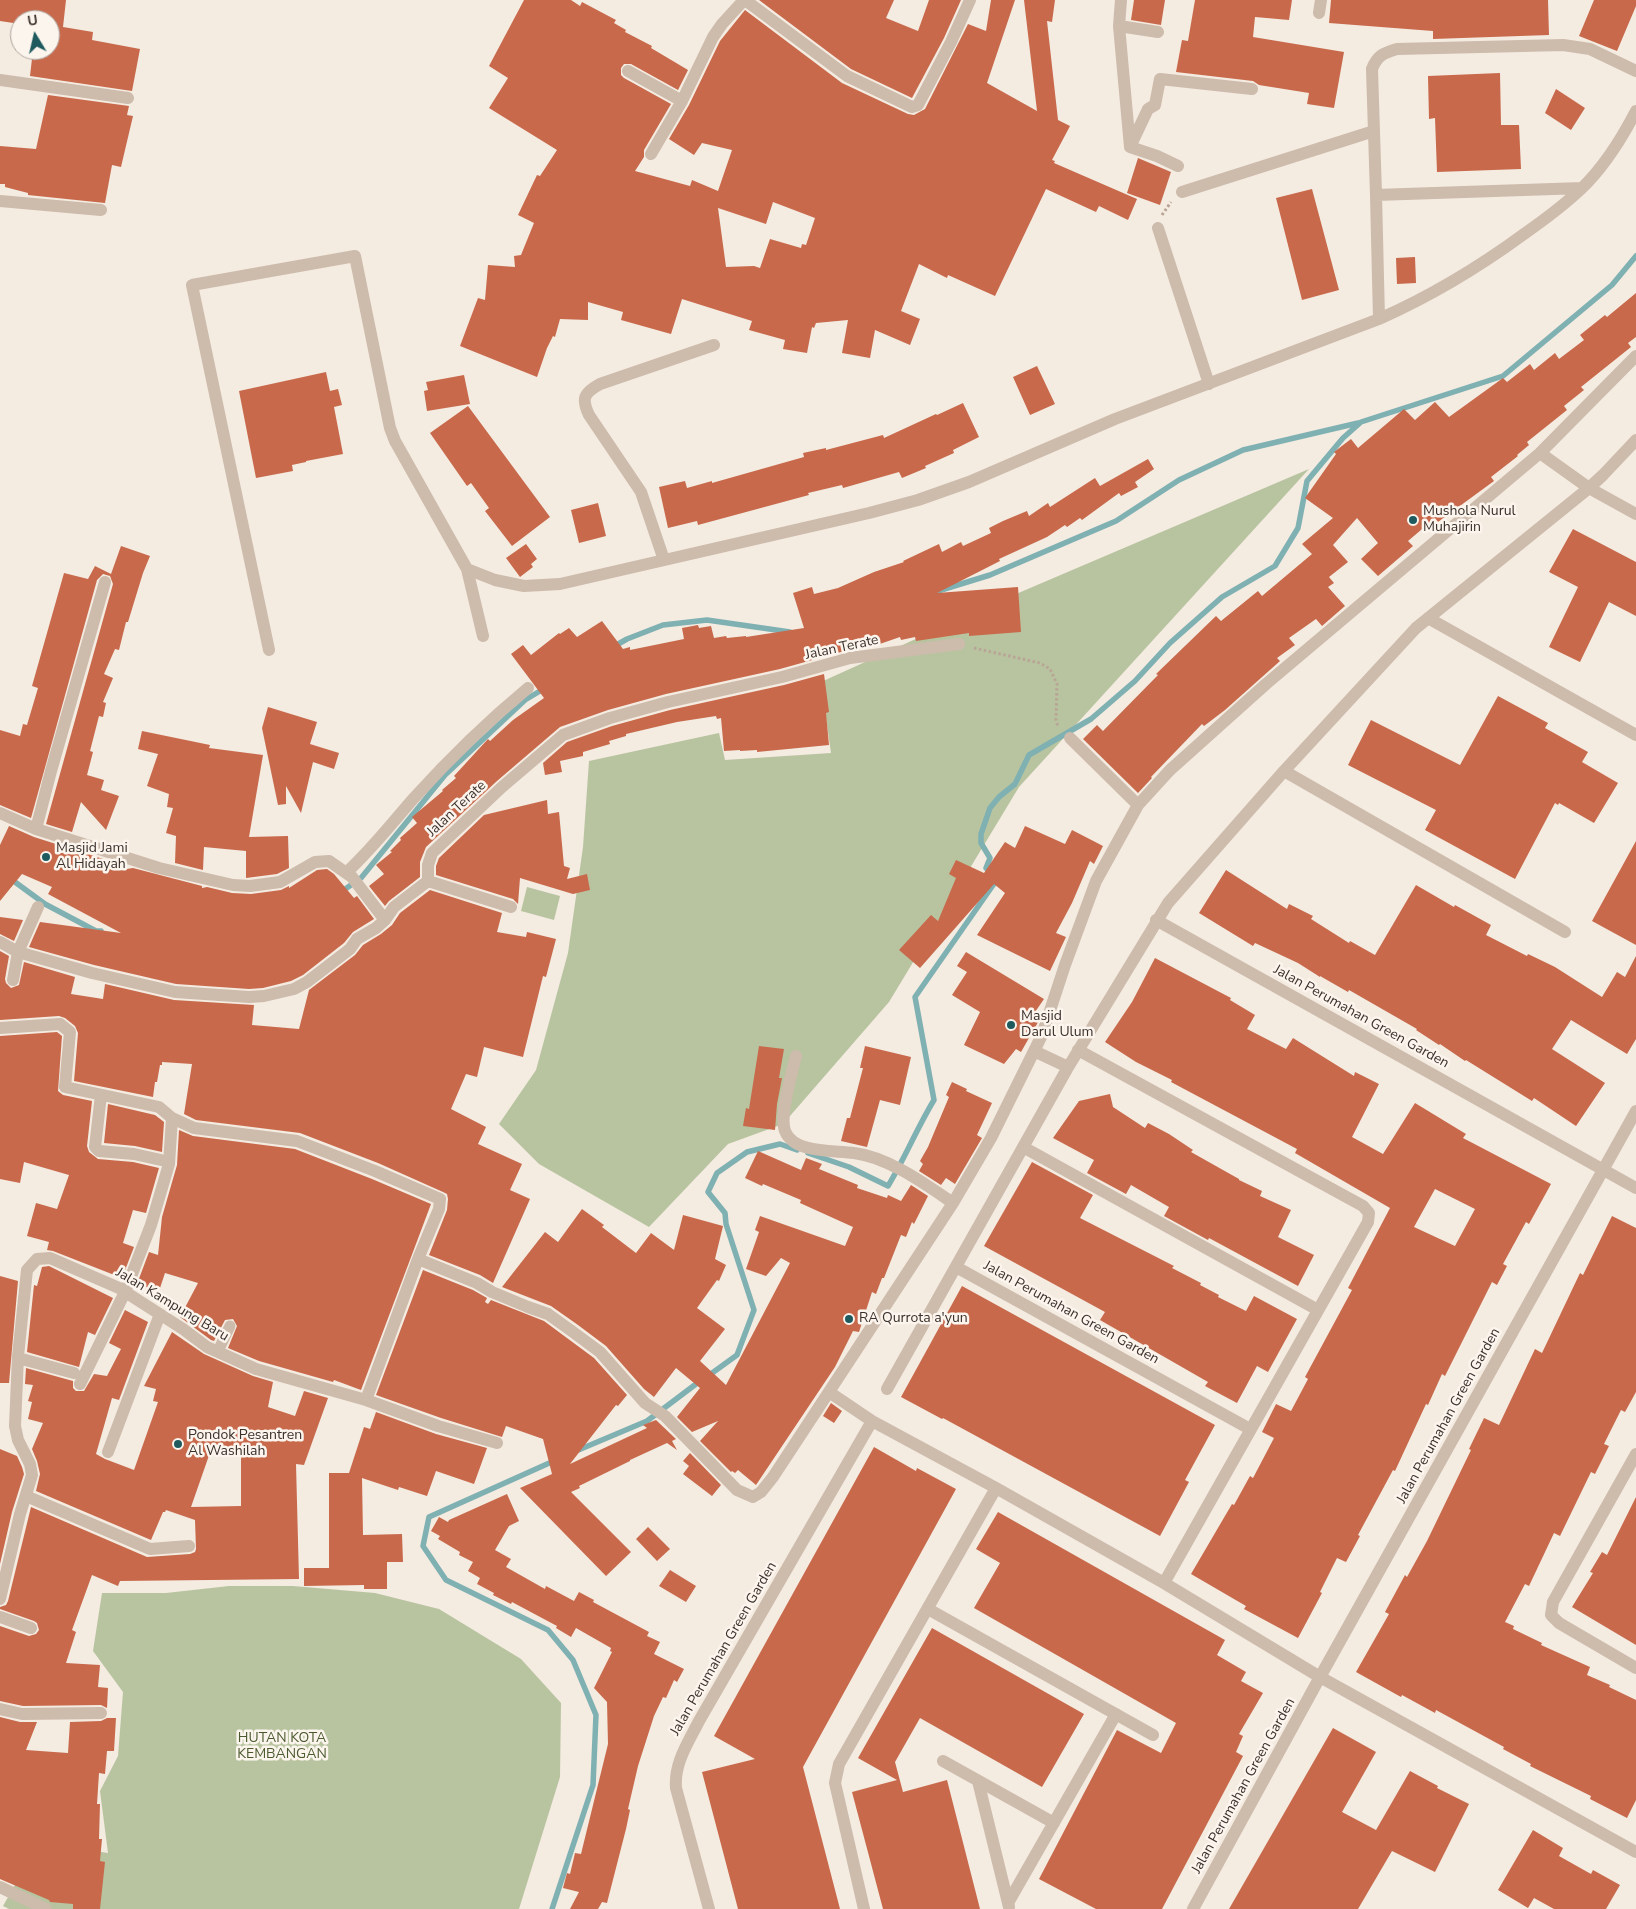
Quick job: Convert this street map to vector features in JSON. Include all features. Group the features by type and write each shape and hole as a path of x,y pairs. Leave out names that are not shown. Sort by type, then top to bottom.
{"street":[{"path":"651,154 682,101 713,37 722,24 745,0 847,76 906,106 912,107 918,105 951,42 970,0"},
{"path":"1121,0 1119,26 1130,147"},
{"path":"1319,13 1321,0"},
{"path":"1119,26 1158,32"},
{"path":"1379,319 1372,69 1376,59 1386,52 1396,49 1563,44 1590,49 1636,71"},
{"path":"628,71 682,101"},
{"path":"1130,147 1148,109 1155,105 1160,79 1252,89"},
{"path":"0,80 128,98"},
{"path":"466,568 495,580 524,586 560,584 869,513 918,500 969,482 1115,419 1409,306 1461,277 1549,216 1582,188 1623,137 1636,111"},
{"path":"1182,192 1374,131"},
{"path":"1130,147 1157,156 1178,166"},
{"path":"1376,195 1582,188"},
{"path":"0,201 101,210"},
{"path":"1158,228 1209,384"},
{"path":"269,650 192,285 355,256 390,428 395,441 466,568 483,636"},
{"path":"664,560 641,492 589,414 584,404 584,398 588,391 600,384 714,346"},
{"path":"418,1259 477,1283 492,1292 548,1314 600,1352 645,1403 665,1416 737,1490 753,1497 761,1492 773,1477 953,1203 991,1138 1042,1035 1065,964 1096,881 1138,805 1170,770 1266,684 1540,453 1636,356"},
{"path":"888,1389 1068,1067 1156,920 1182,886 1416,628 1589,488 1636,440"},
{"path":"1540,453 1589,488 1636,514"},
{"path":"36,829 106,582"},
{"path":"1428,618 1636,735"},
{"name":"Jalan Terate","path":"428,881 428,865 432,853 502,787 562,735 610,718 668,702 782,677 850,658 959,644"},
{"path":"350,874 414,798 476,732 528,688"},
{"path":"1070,738 1138,805"},
{"path":"1284,772 1565,932"},
{"path":"0,813 36,829 158,868 233,885 250,886 280,882 315,862 325,860 350,874 385,920"},
{"path":"0,942 18,952 92,973 175,992 249,997 264,996 294,990 307,982 350,949 357,939 376,928 385,920 394,907 428,881 511,907"},
{"path":"13,980 18,952 38,907"},
{"name":"Jalan Perumahan Green Garden","path":"1156,920 1636,1188"},
{"path":"0,1028 60,1024 70,1032 64,1087 159,1107 172,1118 194,1128 297,1141 375,1171 440,1199 439,1210 418,1259 366,1400"},
{"path":"1078,1050 1363,1206 1369,1213 1368,1222 1164,1583"},
{"path":"1034,1051 1068,1067"},
{"path":"796,1056 782,1119 785,1132 790,1139 809,1149 856,1153 873,1157 907,1174 953,1203"},
{"path":"102,1095 95,1147 99,1151 134,1154 161,1160"},
{"name":"Jalan Perumahan Green Garden","path":"1193,1909 1320,1677 1636,1111"},
{"path":"18,1358 77,1378 125,1292 152,1224 169,1164 172,1118"},
{"path":"1024,1147 1318,1310"},
{"name":"Jalan Kampung Baru","path":"0,1598 32,1475 30,1464 18,1440 15,1426 18,1358 28,1270 37,1259 50,1258 125,1292 207,1346 256,1369 366,1400 438,1426 497,1443"},
{"name":"Jalan Perumahan Green Garden","path":"956,1267 1250,1429"},
{"path":"108,1452 160,1314"},
{"path":"829,1392 872,1421 996,1488 1164,1583 1320,1677 1636,1852"},
{"name":"Jalan Perumahan Green Garden","path":"709,1909 676,1788 677,1769 695,1729 872,1421"},
{"path":"1636,1454 1553,1602 1550,1614 1559,1623 1636,1668"},
{"path":"864,1909 835,1783 836,1773 839,1764 996,1488"},
{"path":"26,1496 150,1549 189,1546"},
{"path":"928,1609 1153,1736"},
{"path":"0,1617 31,1628"},
{"path":"0,1709 22,1714 101,1713"},
{"path":"1009,1906 1116,1714"},
{"path":"943,1761 1054,1823"},
{"path":"978,1781 1009,1906"},
{"path":"0,1887 46,1909"}],"lane":[{"path":"218,1351 230,1326"}],"path":[{"path":"1158,228 1163,213 1170,202 1182,192"},
{"path":"959,644 1040,663 1050,669 1057,684 1056,720 1058,727"}],"green space":[{"path":"1309,469 1019,787 889,1002 783,1124 728,1144 649,1227 539,1164 499,1124 536,1070 568,953 583,847 589,761 719,733 725,760 831,753 821,682 995,603"},
{"path":"527,887 560,896 554,920 521,911"},
{"name":"HUTAN KOTA KEMBANGAN","path":"229,1586 293,1586 375,1593 439,1609 521,1659 561,1703 560,1777 519,1909 9,1909 3,1906 39,1842 108,1853 100,1791 118,1756 123,1692 93,1651 102,1593 166,1593"}],"building":[{"path":"0,0 66,0 63,27 93,32 92,40 140,49 132,91 30,76 32,60 60,60 60,10 10,10 10,22 0,21"},
{"path":"524,0 571,0 580,6 582,2 616,20 614,23 626,30 625,32 652,46 651,48 688,70 678,90 631,64 624,64 621,68 621,75 624,78 671,104 644,150 644,157 635,171 690,186 692,180 718,191 732,150 702,143 694,155 669,139 689,105 720,41 745,10 842,83 908,114 914,115 925,109 968,24 986,31 991,0 1015,0 987,83 1037,111 1024,0 1055,0 1052,22 1047,21 1058,120 1070,126 1052,160 1055,161 1054,163 1137,199 1128,220 1099,206 1096,212 1046,189 995,296 948,275 947,278 919,264 901,311 920,319 910,345 875,330 870,358 842,353 848,320 816,323 814,328 812,327 807,353 783,349 785,340 749,330 752,321 682,299 671,334 621,320 623,312 588,302 588,320 560,319 555,337 553,336 547,348 537,377 460,346 478,298 485,300 488,265 515,267 514,256 521,255 534,223 518,215 537,175 540,176 557,150 489,108 508,78 489,66","holes":["773,202 815,218 806,245 802,244 801,248 770,239 760,268 754,266 726,267 718,208 766,224"]},
{"path":"759,0 894,0 886,18 918,31 929,0 961,0 944,38 912,98 851,69"},
{"path":"1134,0 1165,0 1161,25 1131,20"},
{"path":"1195,0 1292,0 1289,20 1255,17 1253,37 1344,52 1334,108 1307,104 1309,93 1259,85 1253,81 1176,72 1182,40 1188,41"},
{"path":"1331,0 1548,0 1549,35 1433,39 1433,31 1329,23"},
{"path":"1594,0 1636,0 1636,6 1617,51 1579,36"},
{"path":"1500,73 1501,125 1519,125 1521,169 1437,172 1435,118 1429,119 1428,76"},
{"path":"1556,89 1585,108 1571,130 1545,113"},
{"path":"48,95 129,106 127,115 133,116 121,167 112,165 105,203 28,195 28,193 5,187 5,184 0,184 0,146 36,149"},
{"path":"1138,158 1171,172 1160,205 1127,193"},
{"path":"1312,189 1339,290 1302,300 1276,198"},
{"path":"1415,257 1416,283 1397,284 1396,258"},
{"path":"1636,293 1636,337 1628,343 1631,347 1581,387 1584,390 1564,406 1567,410 1527,442 1529,445 1518,456 1491,477 1494,481 1438,522 1435,518 1408,541 1413,546 1378,576 1361,559 1378,543 1357,518 1333,545 1348,562 1329,577 1334,583 1328,587 1345,606 1322,626 1316,619 1289,638 1295,645 1277,658 1280,661 1225,710 1204,726 1202,724 1138,793 1083,739 1097,725 1103,731 1158,675 1156,674 1216,616 1221,621 1258,591 1262,596 1312,554 1302,544 1333,518 1305,498 1336,454 1334,452 1351,439 1358,448 1404,409 1415,420 1435,402 1449,417 1503,378 1507,382 1530,364 1534,370 1555,353 1559,359 1584,340 1580,335 1605,315 1607,317"},
{"path":"1037,366 1055,404 1030,415 1013,377"},
{"path":"326,372 330,391 338,389 342,405 334,407 343,454 292,465 293,471 256,478 239,391"},
{"path":"464,375 470,404 427,411 424,391 428,390 426,382"},
{"path":"963,403 979,437 953,450 954,453 925,466 926,468 902,478 899,472 843,488 842,485 808,493 809,495 698,525 697,521 668,528 659,487 685,481 687,488 712,481 712,483 804,457 803,453 826,448 826,450 883,435 884,438"},
{"path":"468,406 550,517 512,546 485,511 489,508 471,483 467,486 430,433"},
{"path":"1148,459 1154,469 1135,482 1138,487 1121,496 1119,493 1082,520 1080,518 1067,527 1065,525 1047,537 999,559 1000,561 937,593 1018,587 1021,632 969,636 969,633 916,641 915,637 901,640 900,637 871,647 848,650 780,669 666,694 608,710 560,727 497,781 426,847 420,862 420,877 385,906 369,886 384,874 376,865 392,852 390,851 401,840 400,838 417,823 412,817 456,778 454,776 488,739 490,741 513,720 544,698 511,654 523,645 531,655 559,633 569,628 577,637 602,621 623,649 630,647 630,650 684,639 682,628 698,625 699,628 711,626 714,638 726,636 727,638 746,637 804,628 793,593 812,587 814,594 838,588 874,572 904,562 939,544 942,552 961,542 963,546 991,533 989,528 1003,521 1027,511 1029,516 1048,503 1050,507 1095,478 1100,486"},
{"path":"598,503 606,536 579,543 571,510"},
{"path":"1573,529 1636,562 1636,616 1609,602 1580,662 1549,647 1578,587 1549,572"},
{"path":"526,544 537,559 531,564 533,567 520,577 506,558"},
{"path":"121,546 150,556 128,622 126,622 119,650 115,649 104,674 113,678 103,702 106,703 103,717 99,716 90,751 93,752 87,775 104,780 101,790 119,796 106,830 81,802 72,832 46,824 113,584 110,576 103,574 97,580 31,818 0,805 0,730 20,736 23,724 27,725 38,688 32,686 64,573 88,579 95,566 111,574"},
{"path":"824,674 829,712 826,713 829,745 757,752 757,750 724,751 721,718 717,719 716,716 677,722 626,734 626,736 609,741 610,744 583,752 583,756 560,761 562,772 545,775 543,763 567,742 612,726 670,710 784,685"},
{"path":"1498,696 1548,723 1545,728 1588,752 1582,762 1618,783 1594,823 1559,803 1558,805 1555,803 1515,879 1425,830 1436,810 1348,765 1371,720 1460,765"},
{"path":"268,707 317,722 310,744 339,753 334,769 313,762 301,813 286,786 286,804 278,805 262,728"},
{"path":"142,731 210,745 209,748 263,755 249,837 288,836 289,868 277,874 246,878 246,851 204,847 203,870 175,863 176,836 166,833 173,808 167,807 169,794 147,786 158,754 138,749"},
{"path":"547,800 548,814 559,812 564,866 570,868 567,879 587,874 590,890 573,894 520,878 518,904 513,899 436,875 436,866 439,858 484,815"},
{"path":"9,826 34,837 122,865 120,870 133,868 202,886 202,888 207,887 232,893 251,894 281,890 289,886 289,888 317,870 327,869 334,874 354,898 357,896 374,919 353,932 344,943 303,975 291,981 263,988 249,989 176,984 94,965 29,947 40,922 121,933 48,894 52,887 22,874 0,901 0,845"},
{"path":"1025,826 1065,844 1072,830 1103,846 1094,864 1090,861 1072,903 1056,933 1066,937 1050,971 977,935 1005,893 994,884 920,968 899,950 931,915 938,921 956,878 949,874 956,860 984,873 1005,842 1015,848"},
{"path":"1636,841 1636,945 1592,921"},
{"path":"1226,870 1287,909 1289,904 1313,916 1311,919 1349,943 1350,941 1375,955 1416,885 1454,907 1455,905 1491,925 1486,935 1527,956 1528,954 1555,967 1602,997 1617,972 1625,977 1636,956 1636,1039 1627,1054 1571,1020 1552,1049 1605,1083 1576,1126 1534,1098 1532,1101 1439,1045 1417,1029 1349,990 1348,992 1298,963 1255,943 1253,946 1199,913"},
{"path":"430,890 502,913 497,932 526,937 527,932 556,939 546,977 543,976 523,1057 484,1047 477,1077 466,1074 451,1109 486,1127 478,1144 522,1164 510,1190 530,1199 493,1283 480,1275 429,1255 447,1210 447,1194 378,1163 300,1133 196,1120 184,1114 192,1064 162,1062 157,1082 155,1082 153,1097 74,1081 78,1033 75,1026 59,1016 0,1020 0,951 9,956 5,979 11,988 19,985 24,962 75,977 71,994 103,999 105,984 174,1000 254,1005 252,1025 299,1029 309,990 355,955 363,945 392,925 400,913"},
{"path":"0,917 23,920 14,941 0,934"},
{"path":"966,952 1044,999 1033,1015 1039,1019 1021,1052 1016,1049 1004,1064 964,1045 980,1012 952,995 967,972 957,966"},
{"path":"1155,958 1231,998 1230,1000 1255,1015 1247,1029 1286,1049 1293,1038 1354,1076 1355,1072 1379,1084 1352,1137 1383,1154 1415,1103 1466,1134 1463,1138 1551,1184 1529,1224 1526,1222 1503,1264 1507,1266 1497,1285 1492,1282 1445,1376 1442,1374 1395,1471 1393,1470 1358,1535 1360,1536 1346,1562 1337,1558 1320,1592 1322,1593 1298,1638 1244,1609 1246,1606 1191,1574 1250,1476 1253,1478 1274,1438 1262,1432 1276,1404 1291,1411 1308,1379 1305,1377 1352,1290 1348,1288 1390,1208 1295,1153 1297,1149 1171,1082 1172,1080 1136,1062 1105,1042 1132,1002","holes":["1435,1189 1475,1209 1455,1246 1414,1227"]},
{"path":"57,1032 62,1036 58,1091 63,1095 92,1101 87,1146 89,1152 98,1159 133,1162 159,1168 146,1213 133,1210 123,1243 134,1247 122,1278 47,1250 49,1242 27,1236 36,1203 57,1209 69,1175 24,1162 20,1183 0,1179 0,1036"},
{"path":"759,1046 784,1049 779,1078 782,1078 775,1130 743,1126 746,1108 749,1109"},
{"path":"865,1046 911,1057 900,1105 880,1100 867,1147 841,1141 847,1118 850,1118 863,1068 860,1068"},
{"path":"952,1082 992,1103 977,1135 982,1138 955,1184 946,1178 941,1185 919,1171 923,1164 920,1161 928,1147 949,1097 946,1095"},
{"path":"1110,1094 1113,1107 1145,1128 1148,1123 1169,1134 1193,1150 1191,1152 1262,1191 1260,1196 1291,1210 1278,1237 1314,1255 1298,1286 1164,1216 1169,1207 1131,1185 1126,1194 1087,1173 1094,1160 1053,1138 1079,1101"},
{"path":"108,1104 155,1115 164,1122 162,1152 135,1146 104,1143"},
{"path":"179,1130 193,1136 295,1149 431,1204 361,1390 334,1380 333,1382 259,1361 228,1348 237,1326 233,1319 225,1320 214,1341 211,1340 180,1317 198,1283 165,1273 159,1291 137,1284 149,1252 158,1255 162,1217 177,1165"},
{"path":"758,1151 801,1170 806,1158 822,1164 819,1169 858,1185 857,1188 887,1198 888,1195 901,1201 911,1185 928,1196 914,1224 912,1222 906,1237 901,1235 876,1294 872,1292 859,1332 853,1331 835,1367 756,1485 738,1470 735,1473 731,1472 700,1441 718,1421 692,1432 677,1417 700,1388 676,1368 654,1397 644,1389 606,1346 578,1325 551,1306 502,1287 545,1232 558,1242 582,1209 636,1253 651,1233 674,1250 683,1215 723,1226 715,1259 726,1265 719,1281 717,1280 697,1308 725,1329 700,1361 726,1385 790,1263 781,1258 766,1276 746,1269 759,1232 755,1230 760,1216 845,1246 853,1227 800,1203 801,1200 745,1178"},
{"path":"1032,1162 1093,1195 1080,1218 1174,1266 1172,1268 1201,1283 1200,1285 1219,1295 1218,1297 1246,1311 1254,1296 1297,1319 1268,1372 1257,1366 1237,1403 1205,1386 1208,1382 1100,1320 1105,1312 984,1246"},
{"path":"1612,1216 1636,1228 1636,1392 1625,1412 1621,1410 1604,1444 1609,1446 1595,1474 1591,1472 1560,1536 1554,1533 1529,1586 1525,1584 1505,1622 1514,1626 1513,1629 1542,1643 1541,1645 1590,1667 1587,1675 1610,1685 1609,1687 1636,1700 1636,1800 1627,1818 1590,1799 1591,1796 1530,1766 1531,1764 1503,1749 1504,1747 1436,1710 1435,1713 1402,1695 1401,1697 1356,1672 1389,1614 1385,1612 1405,1575 1407,1577 1427,1541 1471,1450 1469,1449 1484,1418 1499,1425 1535,1349 1542,1353 1580,1273 1583,1275"},
{"path":"49,1266 113,1298 95,1335 88,1332 79,1367 27,1352 34,1285 37,1286 42,1267"},
{"path":"423,1270 473,1290 487,1298 485,1302 488,1304 491,1300 544,1321 594,1358 627,1395 618,1406 616,1405 570,1464 647,1428 643,1425 656,1420 676,1439 672,1441 677,1450 667,1443 579,1486 580,1488 571,1492 631,1552 606,1576 520,1488 552,1474 543,1439 506,1426 502,1437 376,1395"},
{"path":"0,1276 18,1281 9,1383 0,1383"},
{"path":"962,1286 1215,1425 1185,1480 1189,1482 1160,1536 901,1397"},
{"path":"125,1310 148,1322 119,1400 112,1398 96,1454 134,1470 158,1402 153,1401 156,1389 144,1386 172,1332 204,1354 253,1376 273,1382 268,1407 295,1416 304,1391 328,1398 304,1465 296,1464 299,1579 120,1581 118,1586 92,1575 72,1630 76,1632 66,1663 100,1665 98,1687 108,1688 107,1708 101,1705 23,1706 0,1701 0,1626 29,1636 36,1634 39,1630 37,1623 34,1621 0,1609 8,1601 31,1507 147,1557 190,1554 195,1552 196,1549 195,1520 166,1510 163,1512 151,1540 36,1491 40,1474 32,1449 43,1423 28,1419 32,1402 28,1401 33,1385 25,1384 26,1368 73,1381 73,1388 76,1391 84,1391 94,1374 107,1376 121,1349 109,1343","holes":["213,1444 241,1450 241,1506 191,1507"]},
{"path":"831,1403 842,1411 834,1423 823,1416"},
{"path":"376,1412 436,1434 487,1448 474,1484 436,1471 427,1496 399,1487 398,1490 362,1478 363,1535 402,1534 403,1562 387,1562 387,1589 364,1589 364,1585 304,1586 304,1568 329,1568 329,1473 349,1473 364,1427 370,1429"},
{"path":"874,1447 916,1471 917,1468 956,1489 803,1767 840,1909 738,1909 702,1772 755,1759 714,1736"},
{"path":"0,1449 17,1456 24,1474 12,1512 0,1564"},
{"path":"690,1453 721,1485 712,1496 683,1474 689,1466 683,1461"},
{"path":"507,1494 519,1521 509,1526 495,1550 511,1559 506,1567 545,1589 546,1586 574,1601 579,1592 594,1600 593,1602 649,1632 647,1636 660,1642 654,1654 684,1669 677,1682 674,1680 666,1698 663,1697 654,1716 638,1766 628,1809 630,1810 626,1829 607,1903 602,1902 598,1909 570,1909 579,1892 563,1888 567,1873 570,1874 575,1853 581,1854 608,1744 607,1702 594,1688 612,1652 610,1651 611,1648 576,1628 571,1637 556,1628 557,1626 512,1602 511,1604 493,1595 494,1593 477,1584 480,1578 468,1571 473,1562 459,1555 460,1552 438,1539 440,1536 431,1531 439,1517 448,1522"},
{"path":"1636,1497 1636,1645 1572,1607 1593,1573 1590,1572 1602,1552 1607,1555"},
{"path":"998,1512 1225,1640 1217,1655 1246,1672 1241,1681 1263,1693 1239,1734 1243,1736 1236,1752 1243,1756 1162,1909 1096,1909 1039,1879 1117,1730 1161,1753 1176,1723 974,1608 1000,1563 976,1549"},
{"path":"648,1527 670,1549 657,1561 636,1539"},
{"path":"670,1570 696,1586 686,1602 659,1586"},
{"path":"932,1628 1084,1714 1042,1787 920,1718 895,1762 903,1792 947,1780 980,1909 883,1909 852,1792 897,1780 858,1758"},
{"path":"0,1717 20,1722 37,1722 26,1750 68,1753 70,1722 101,1721 107,1718 116,1718 114,1751 107,1751 105,1774 99,1773 97,1804 100,1804 99,1839 102,1839 100,1861 105,1862 100,1909 73,1909 73,1904 50,1902 0,1879"},
{"path":"1333,1728 1376,1752 1342,1812 1376,1830 1410,1771 1438,1786 1437,1788 1469,1804 1435,1872 1392,1851 1358,1909 1229,1909"},
{"path":"1533,1830 1563,1848 1559,1856 1591,1874 1593,1870 1620,1885 1606,1909 1554,1909 1534,1898 1528,1908 1498,1890"}],"waterway":[{"path":"991,872 986,868 990,858 981,843 981,834 990,808 999,797 1015,784 1029,755 1091,719 1135,681 1170,643 1222,597 1275,566 1298,528 1307,481 1343,438 1361,422 1503,376 1612,285 1636,256"},
{"path":"938,591 990,575 1116,521 1179,480 1243,450 1358,423"},
{"path":"613,647 627,639 663,625 707,620 790,632"},
{"path":"341,892 361,878 445,775 525,700 545,688"},
{"path":"0,871 45,904 96,931 101,931"},
{"path":"808,1153 849,1167 888,1186 934,1100 915,997 998,878"},
{"path":"708,1376 737,1355 754,1310 726,1224 725,1213 708,1192 717,1173 747,1152 780,1144 797,1150"},
{"path":"576,1451 647,1421 700,1381"},
{"path":"552,1909 593,1785 596,1715 573,1660 548,1630 446,1580 423,1546 429,1517 556,1460"}],"place":[{"name":"Mushola Nurul Muhajirin","path":"1413,520"},
{"name":"Masjid Jami Al Hidayah","path":"46,857"},
{"name":"Masjid Darul Ulum","path":"1011,1025"},
{"name":"RA Qurrota a'yun","path":"849,1319"},
{"name":"Pondok Pesantren Al Washilah","path":"178,1444"}]}
